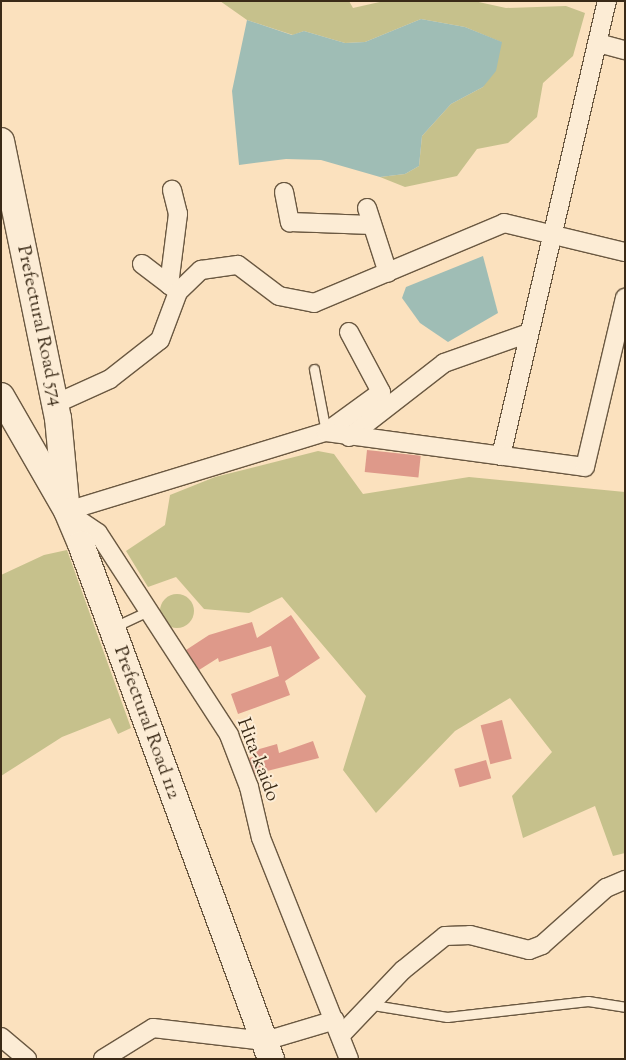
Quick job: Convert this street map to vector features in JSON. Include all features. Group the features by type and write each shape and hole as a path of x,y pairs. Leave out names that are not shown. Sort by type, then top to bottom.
{"main road":[{"name":"Prefectural Road 574","path":"1,141 56,411 67,512"},
{"path":"1,388 33,423 56,411"},
{"name":"Prefectural Road 112","path":"1,396 67,512 268,1050"}],"street":[{"path":"500,456 526,334 552,236 608,1"},
{"path":"598,43 625,50"},
{"path":"56,411 110,379 160,340 174,288 178,214 172,190"},
{"path":"284,192 290,222 372,225"},
{"path":"367,208 388,273"},
{"path":"174,288 201,270 238,265 279,296 314,303 504,223 625,252"},
{"path":"142,264 174,288"},
{"path":"326,432 349,438 587,467 625,298"},
{"path":"67,512 326,432 381,392 349,332"},
{"path":"349,438 444,363 526,334"},
{"name":"Hita-kaido","path":"67,512 98,533 229,735 262,838 349,1059"},
{"path":"103,1059 153,1028 268,1050 338,1027 373,1005 403,970 445,936 470,935 529,950 542,945 606,888 625,880"},
{"path":"1,1037 28,1059"}],"lane":[{"path":"314,369 326,432"},
{"path":"111,628 149,611"},
{"path":"373,1005 440,1017 588,1001 625,1007"}],"shaded area":[{"path":"220,1 349,1 353,8 384,1 474,1 506,8 566,6 585,13 573,56 543,83 537,117 508,143 477,149 457,176 405,187 380,177 405,174 419,166 422,136 451,104 483,87 501,42 465,27 421,19 365,42 345,43 304,31 293,35 247,20"},
{"path":"318,451 334,454 363,494 469,477 625,492 625,853 613,856 595,806 523,838 512,796 552,752 510,698 455,731 376,813 343,770 366,696 282,597 249,613 204,609 176,577 148,587 126,551 165,525 170,495 215,477"},
{"path":"67,550 131,728 118,734 110,718 62,737 1,776 1,575 44,555"},
{"path":"177,594 189,599 194,611 189,623 177,628 165,623 160,611 165,599"}],"water":[{"path":"421,19 465,27 502,42 496,71 483,87 451,104 422,136 419,166 405,174 380,177 321,160 286,159 239,165 232,91 247,20 292,35 304,31 345,43 365,42"},
{"path":"483,256 498,313 448,342 420,323 402,298 406,287"}],"building":[{"path":"367,450 421,456 418,478 365,472"},
{"path":"291,615 320,658 285,681 290,695 238,714 231,694 279,676 271,646 219,662 218,658 199,670 186,650 209,635 252,622 257,638"},
{"path":"502,720 512,759 490,764 481,725"},
{"path":"313,741 319,758 255,774 249,758 257,756 256,750 277,744 279,753"},
{"path":"486,760 491,778 460,787 454,769"}]}
